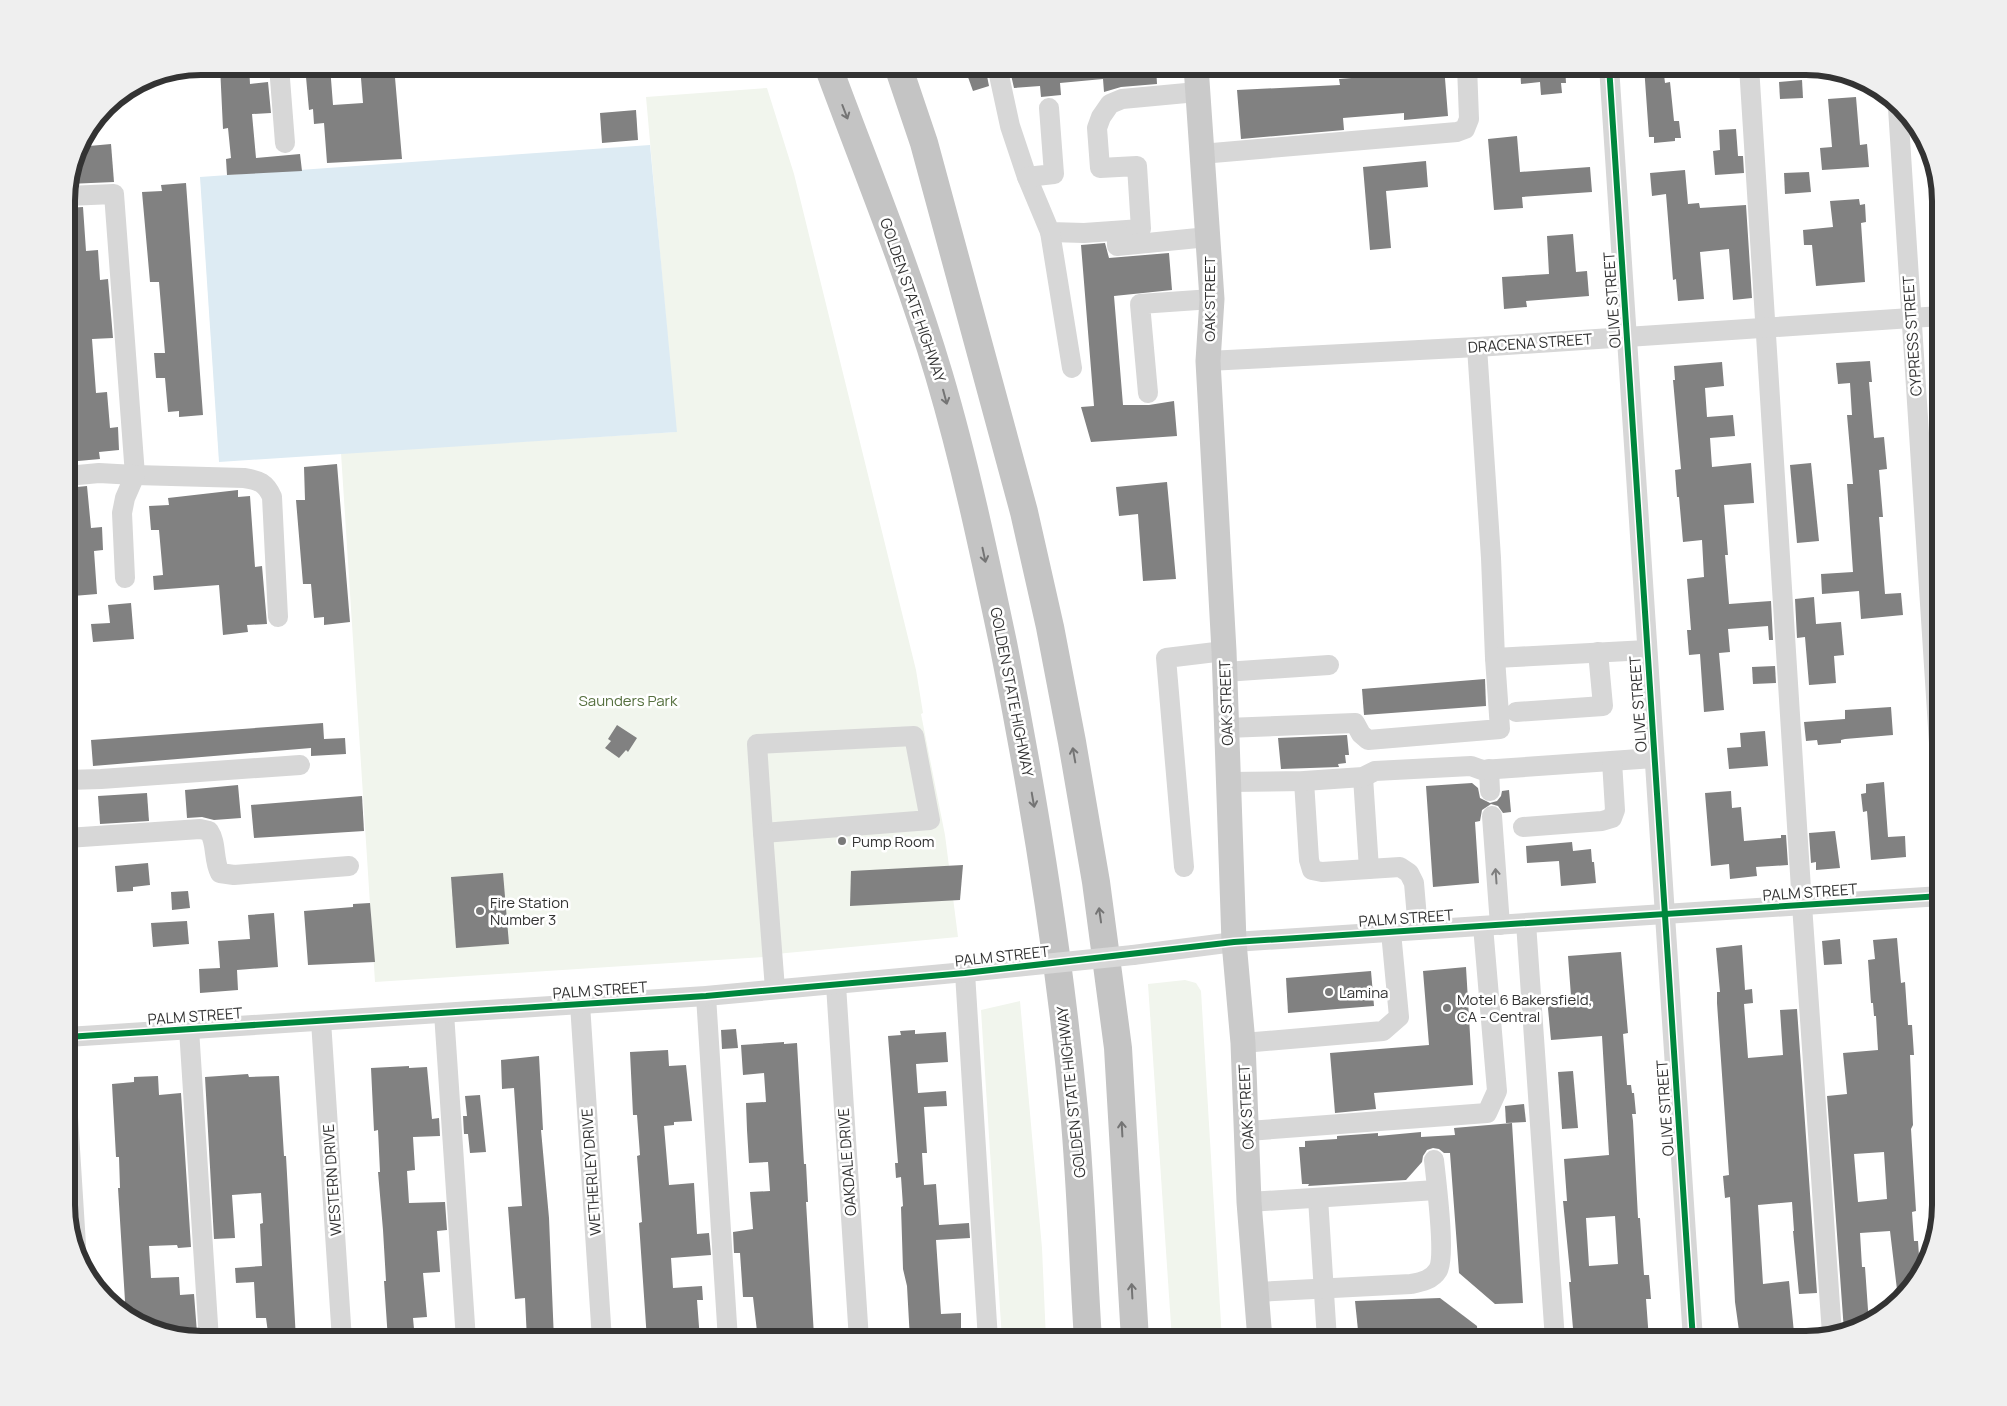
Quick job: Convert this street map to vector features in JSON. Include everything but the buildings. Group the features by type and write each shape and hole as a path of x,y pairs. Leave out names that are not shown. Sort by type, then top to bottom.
{"highway":[{"name":"GOLDEN STATE HIGHWAY","path":"831,75 897,249 936,366 983,547 1017,714 1052,918 1076,1126 1087,1331"},
{"path":"901,75 926,151 1024,512 1063,694 1096,882 1118,1048 1134,1331"},
{"path":"1083,1331 1085,1292"}],"main road":[{"name":"OAK STREET","path":"1196,75 1212,298 1208,362 1225,661 1234,942 1248,1131 1249,1202 1259,1331"}],"street":[{"path":"279,75 285,142"},
{"path":"1000,75 1010,126 1027,177 1050,232 1072,368"},
{"path":"1202,154 1457,132 1465,129 1469,119 1467,75"},
{"name":"OLIVE STREET","path":"1610,75 1691,1331"},
{"path":"1750,75 1802,905 1832,1328"},
{"path":"1050,232 1141,229 1137,166 1100,168 1098,128 1101,117 1110,104 1122,99 1197,92"},
{"path":"1027,177 1054,174 1049,108"},
{"name":"CYPRESS STREET","path":"1898,115 1932,637"},
{"path":"75,196 114,194 135,475 125,498 122,513 125,578"},
{"path":"1117,230 1117,246 1208,237"},
{"path":"1148,393 1140,304 1212,298"},
{"name":"DRACENA STREET","path":"1208,362 1932,317"},
{"path":"1226,728 1355,723 1360,734 1368,740 1500,729 1495,658 1492,558 1477,346"},
{"path":"75,475 99,473 244,478 258,480 267,486 272,497 278,617"},
{"path":"1495,658 1647,650"},
{"path":"1516,712 1603,706 1598,652"},
{"path":"1184,867 1166,658 1329,665"},
{"path":"763,833 930,820 914,736 757,744 760,793 763,833 775,990"},
{"path":"1229,782 1304,781 1363,777 1375,771 1471,766 1482,770 1654,758"},
{"path":"1523,827 1602,821 1612,818 1615,810 1612,761"},
{"path":"75,780 300,765"},
{"path":"1489,769 1490,791"},
{"path":"1363,777 1369,869"},
{"path":"1304,781 1309,860 1312,870 1322,872 1400,867 1409,873 1414,883 1418,930"},
{"path":"1248,1131 1487,1113 1497,1091 1491,925 1492,816"},
{"path":"75,837 200,829 209,830 212,836 216,866 220,873 234,875 349,866"},
{"name":"PALM STREET","path":"75,1036 706,996 971,972 1234,942 1932,897"},
{"path":"1526,923 1554,1331"},
{"path":"1242,1043 1383,1031 1399,1017 1391,932"},
{"path":"971,972 988,1331"},
{"name":"OAKDALE DRIVE","path":"836,985 857,1331"},
{"path":"706,996 727,1331"},
{"name":"WETHERLEY DRIVE","path":"580,1004 601,1331"},
{"path":"444,1012 465,1331"},
{"name":"WESTERN DRIVE","path":"321,1020 341,1331"},
{"path":"189,1029 208,1331"},
{"path":"1256,1292 1411,1284 1427,1281 1438,1270 1441,1252 1434,1160"},
{"path":"1249,1202 1436,1190"},
{"path":"1318,1198 1326,1331"}],"green space":[{"name":"Saunders Park","path":"767,88 794,174 916,670 923,713 921,714 945,835 958,937 765,955 764,957 375,982 341,453 676,432 646,97"},
{"path":"1185,980 1196,983 1201,991 1221,1331 1171,1331 1148,984"},
{"path":"1020,1001 1042,1248 1046,1331 1001,1331 981,1010"}],"shaded area":[{"path":"650,145 677,432 219,462 200,177"}],"cycle path":[{"path":"1610,75 1692,1331"},
{"path":"75,1036 706,996 965,973 1234,942 1932,897"}],"place":[{"name":"Pump Room","path":"842,841"},
{"name":"Fire Station Number 3","path":"480,911"},
{"name":"Lamina","path":"1329,992"},
{"name":"Motel 6 Bakersfield, CA - Central","path":"1447,1008"}]}
